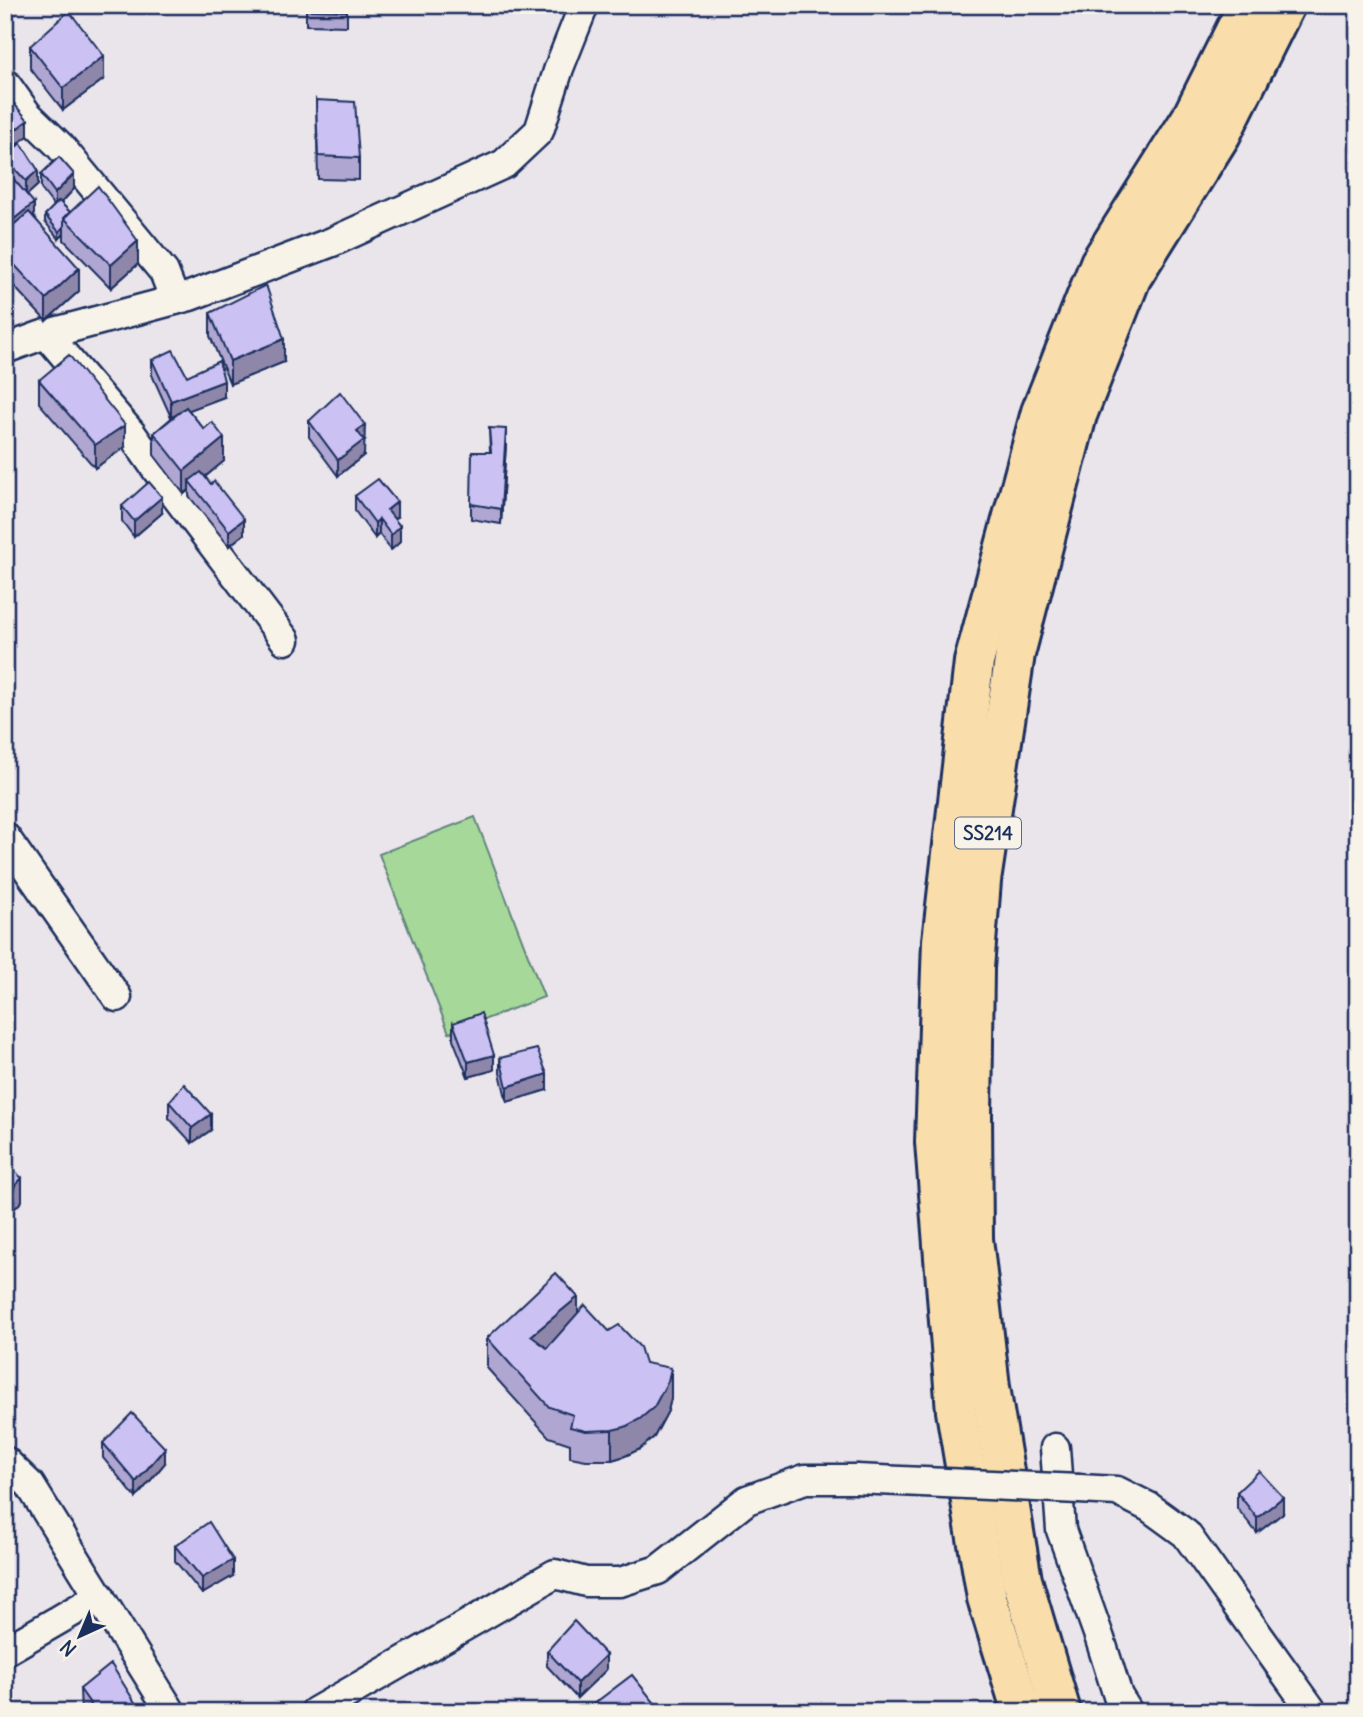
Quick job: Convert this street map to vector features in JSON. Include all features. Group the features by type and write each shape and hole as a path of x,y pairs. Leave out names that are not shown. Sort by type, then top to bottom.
{"highway":[{"name":"SS214","path":"1022,1712 987,1598 956,1411 936,1142 942,941 974,662 1041,412 1100,263 1191,119 1248,5"},
{"name":"SS214","path":"1061,1712 1022,1580 990,1387 974,1239 974,968 981,881 1015,653 1077,415 1131,278 1221,134 1285,5"}],"street":[{"path":"5,349 46,334 190,296 332,242 504,164 540,131 559,68 584,5"},
{"path":"5,83 27,114 60,146 164,272 175,300"},
{"path":"46,334 131,433 285,640"},
{"path":"5,837 117,997"},
{"path":"1055,1448 1061,1530 1118,1696 1128,1712"},
{"path":"5,1461 30,1485 171,1712"},
{"path":"315,1712 555,1574 586,1583 620,1582 658,1570 747,1500 805,1479 1117,1491 1149,1507 1186,1534 1313,1712"},
{"path":"5,1651 100,1596"}],"green space":[{"path":"475,817 544,997 449,1033 379,854"}],"building":[{"path":"306,5 347,5 347,11 306,10"},
{"path":"69,11 104,56 63,88 30,46"},
{"path":"10,99 28,120 5,138 5,103"},
{"path":"316,100 355,102 359,158 318,156"},
{"path":"21,143 38,170 26,181 5,158"},
{"path":"59,157 74,174 55,193 41,174"},
{"path":"5,169 34,203 8,224 5,221"},
{"path":"98,186 138,241 111,265 64,218"},
{"path":"59,201 70,212 64,218 64,226 59,232 45,215"},
{"path":"29,212 79,268 46,299 10,260 15,254 5,240 5,232"},
{"path":"266,285 284,339 230,361 210,313"},
{"path":"173,350 187,376 219,361 224,381 171,401 152,360"},
{"path":"69,355 125,425 95,445 39,380"},
{"path":"340,392 365,425 357,431 364,440 338,460 309,421"},
{"path":"186,407 204,429 212,422 224,438 184,471 154,433"},
{"path":"489,428 506,429 501,509 471,504 472,452 491,452"},
{"path":"201,472 211,484 214,481 244,519 229,531 189,481"},
{"path":"378,479 397,502 387,510 400,526 391,535 379,519 375,523 355,496"},
{"path":"149,482 162,497 134,521 122,506"},
{"path":"481,1013 494,1055 468,1062 453,1023"},
{"path":"537,1049 547,1074 507,1087 500,1058"},
{"path":"184,1084 211,1114 192,1128 169,1102"},
{"path":"5,1163 22,1178 5,1196"},
{"path":"556,1273 578,1297 531,1336 547,1348 585,1305 609,1331 619,1325 640,1347 645,1363 671,1368 668,1381 654,1407 625,1427 586,1431 570,1427 573,1415 549,1407 487,1338"},
{"path":"132,1413 165,1448 136,1482 103,1443"},
{"path":"1259,1471 1283,1497 1257,1518 1237,1492"},
{"path":"209,1522 233,1560 202,1578 175,1546"},
{"path":"574,1621 606,1655 577,1683 547,1651"},
{"path":"111,1664 141,1712 96,1712 80,1689"},
{"path":"632,1675 662,1712 583,1712"}]}
